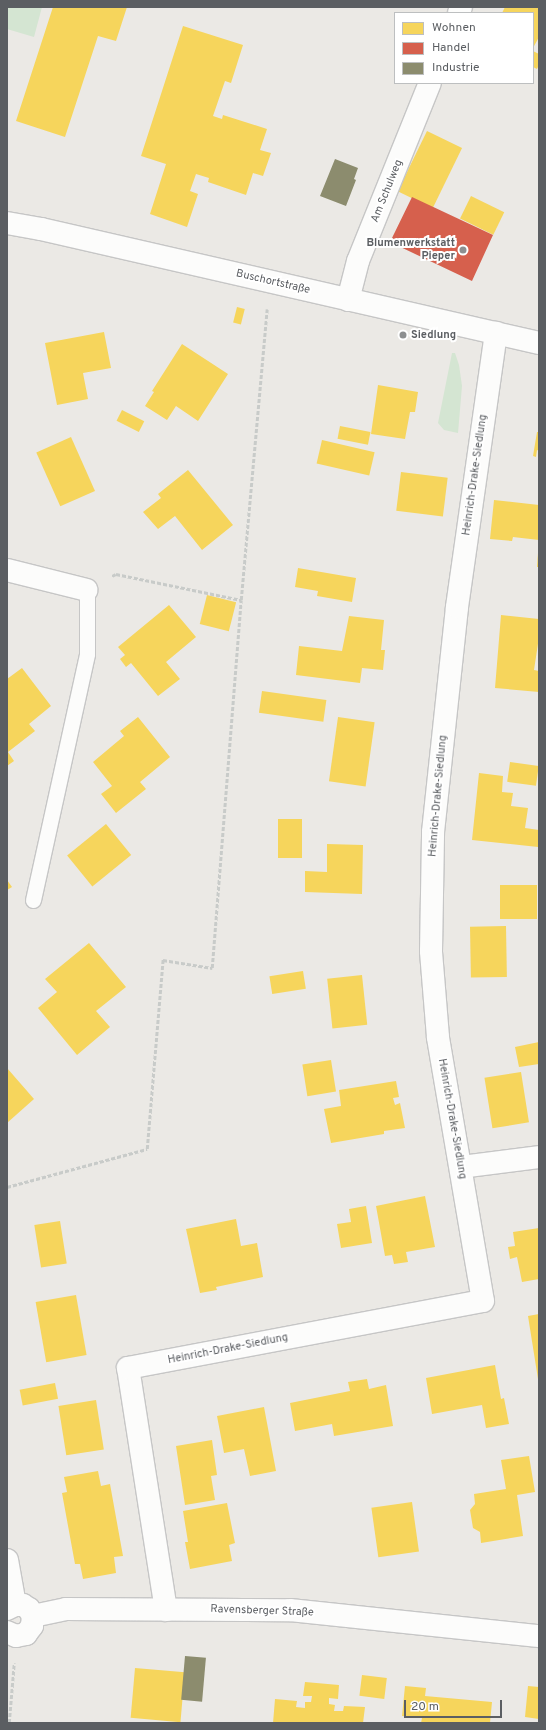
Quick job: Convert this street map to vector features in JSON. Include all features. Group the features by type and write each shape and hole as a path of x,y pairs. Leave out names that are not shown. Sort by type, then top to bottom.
{"street":[{"name":"Am Schulweg","path":"348,300 358,261 430,84"},
{"name":"Buschortstraße","path":"7,223 41,229 539,343"},
{"name":"Heinrich-Drake-Siedlung","path":"166,1610 128,1368 483,1301 438,1037 431,951 433,832 457,607 496,333"},
{"path":"7,570 87,590"},
{"path":"461,1168 539,1157"},
{"path":"7,1560 18,1610 32,1626 26,1634 12,1634"},
{"name":"Ravensberger Straße","path":"18,1610 290,1610 539,1636"}],"lane":[{"path":"33,900 87,654 87,590"}],"path":[{"path":"7,1187 147,1149 163,960 212,968 241,600 270,282"},
{"path":"87,590 116,574 241,600"},
{"path":"9,1723 12,1634"}],"green space":[{"path":"7,7 42,7 34,37 7,29"},
{"path":"452,353 455,353 459,365 462,386 458,433 444,430 438,423"}],"building: Wohnen":[{"path":"53,7 127,7 116,41 98,36 65,137 16,121"},
{"path":"505,7 539,7 539,37 534,46 534,12 502,12"},
{"path":"183,26 243,45 231,83 225,81 213,116 222,119 223,115 267,129 260,150 271,153 263,176 253,173 246,195 208,182 209,178 196,174 190,191 198,194 187,227 150,214 166,164 141,156"},
{"path":"534,52 539,54 539,65 537,69 534,68"},
{"path":"427,131 462,148 433,208 398,191"},
{"path":"471,196 504,212 493,235 460,218"},
{"path":"237,307 245,309 241,324 233,323"},
{"path":"104,332 111,368 83,373 88,399 57,405 45,343"},
{"path":"182,344 228,374 198,421 176,406 167,420 145,406 154,392 152,391"},
{"path":"378,385 418,392 415,412 410,412 405,439 371,434"},
{"path":"122,410 144,421 139,432 117,421"},
{"path":"340,426 370,432 368,445 338,439"},
{"path":"537,432 539,432 539,451 537,450 536,457 533,456"},
{"path":"71,437 95,491 60,506 36,452"},
{"path":"322,440 375,452 369,476 317,463"},
{"path":"188,470 233,525 202,550 175,516 158,529 143,512 161,498 158,494"},
{"path":"401,472 448,478 443,516 396,511"},
{"path":"494,500 539,505 539,540 513,537 512,541 490,539"},
{"path":"538,553 539,567 537,567"},
{"path":"298,568 356,578 352,602 317,596 318,591 295,587"},
{"path":"207,595 236,602 229,631 200,624"},
{"path":"169,605 196,637 166,662 180,679 158,696 131,663 126,667 120,659 125,655 118,647"},
{"path":"501,615 539,619 539,637 534,670 539,671 539,692 495,688"},
{"path":"349,616 384,620 381,650 385,650 383,670 362,668 360,683 296,675 299,646 342,651"},
{"path":"22,668 51,706 29,724 35,731 8,752 14,761 7,766 7,679"},
{"path":"262,691 326,700 323,722 259,713"},
{"path":"138,717 170,757 140,782 146,789 116,813 101,794 112,786 93,762 124,736 120,731"},
{"path":"338,717 375,722 366,787 329,781"},
{"path":"510,762 539,766 536,786 507,782"},
{"path":"479,773 503,776 502,792 513,793 511,806 528,808 525,828 539,830 538,847 472,840"},
{"path":"278,819 302,819 302,858 278,858"},
{"path":"106,824 131,855 92,887 67,855"},
{"path":"327,844 363,845 362,894 305,892 305,871 327,872"},
{"path":"7,880 12,887 7,890"},
{"path":"500,885 537,885 537,919 500,919"},
{"path":"506,926 507,977 471,978 470,927"},
{"path":"89,943 126,987 96,1011 110,1027 77,1055 38,1008 57,992 45,979"},
{"path":"303,971 306,989 272,994 269,976"},
{"path":"362,975 367,1025 332,1028 327,979"},
{"path":"539,1042 539,1064 519,1067 515,1047"},
{"path":"331,1060 336,1092 307,1096 302,1065"},
{"path":"7,1068 34,1099 7,1123"},
{"path":"521,1072 529,1122 492,1128 484,1078"},
{"path":"396,1081 399,1097 393,1098 395,1105 400,1103 405,1128 384,1131 384,1134 331,1143 324,1109 341,1106 339,1090"},
{"path":"425,1196 435,1247 406,1252 408,1262 394,1264 392,1255 385,1256 376,1206"},
{"path":"366,1206 372,1243 341,1248 337,1224 351,1222 349,1209"},
{"path":"236,1219 241,1246 257,1243 263,1277 216,1287 217,1290 200,1293 186,1229"},
{"path":"60,1221 67,1263 41,1268 34,1225"},
{"path":"539,1228 539,1279 522,1282 517,1257 510,1259 508,1247 515,1246 513,1232"},
{"path":"76,1295 87,1355 46,1362 36,1302"},
{"path":"539,1314 539,1379 538,1379 528,1316"},
{"path":"495,1365 501,1399 504,1398 509,1424 486,1428 482,1405 432,1414 426,1378"},
{"path":"367,1379 369,1389 386,1385 393,1426 334,1436 332,1424 295,1431 290,1403 350,1391 348,1382"},
{"path":"55,1383 58,1399 23,1406 20,1390"},
{"path":"96,1400 104,1449 66,1455 58,1406"},
{"path":"264,1407 276,1471 250,1476 244,1449 224,1453 217,1416"},
{"path":"212,1440 217,1475 211,1476 215,1500 185,1505 176,1446"},
{"path":"529,1456 535,1492 517,1495 523,1536 481,1543 480,1532 473,1528 470,1510 475,1504 474,1494 506,1489 501,1460"},
{"path":"98,1471 101,1486 110,1484 123,1556 114,1557 116,1573 83,1579 80,1564 75,1564 62,1493 67,1492 64,1477"},
{"path":"412,1502 419,1552 378,1557 371,1508"},
{"path":"227,1503 235,1543 229,1545 232,1561 190,1569 185,1542 188,1542 183,1511"},
{"path":"135,1668 185,1672 180,1722 131,1718"},
{"path":"362,1675 387,1678 384,1699 359,1696"},
{"path":"305,1682 339,1685 338,1699 329,1698 329,1704 335,1705 334,1711 343,1711 344,1706 365,1707 363,1723 273,1723 275,1699 297,1701 296,1707 305,1708 305,1702 311,1702 312,1696 303,1696"},
{"path":"405,1686 426,1688 425,1696 492,1702 490,1723 421,1723 422,1718 402,1716"},
{"path":"528,1686 539,1687 539,1719 525,1717"}],"building: Handel":[{"path":"412,197 493,235 472,281 392,243 394,239 392,238"}],"building: Industrie":[{"path":"335,159 358,168 354,179 356,180 346,206 320,196"},
{"path":"185,1656 206,1658 202,1702 181,1700"}],"place":[{"name":"Blumenwerkstatt Pieper","path":"463,250"},
{"name":"Siedlung","path":"403,335"}]}
